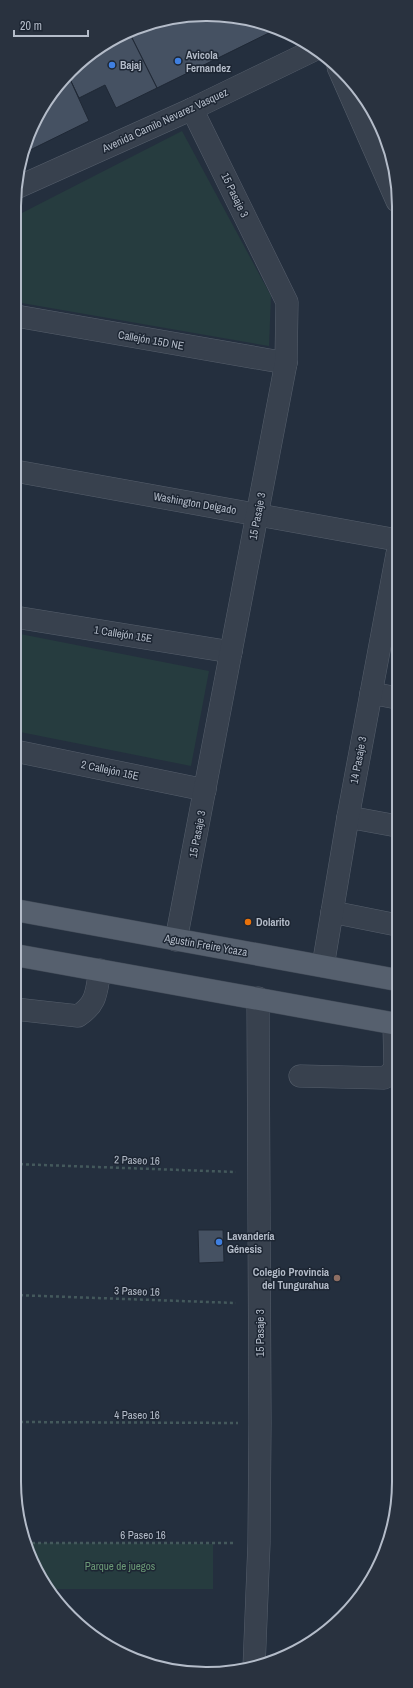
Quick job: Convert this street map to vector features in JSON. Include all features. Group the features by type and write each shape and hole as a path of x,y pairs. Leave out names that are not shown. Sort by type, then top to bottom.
{"main road":[{"name":"Agustín Freire Ycaza","path":"21,911 392,979"},
{"path":"21,955 392,1023"}],"street":[{"name":"Avenida Camilo Nevarez Vasquez","path":"22,185 192,109 310,52"},
{"path":"345,83 391,187"},
{"name":"15 Pasaje 3","path":"176,940 286,363 287,302 192,109"},
{"name":"Callejón 15D NE","path":"21,317 286,363"},
{"name":"Washington Delgado","path":"21,472 392,539"},
{"name":"14 Pasaje 3","path":"323,966 348,817 392,581"},
{"name":"1 Callejón 15E","path":"21,618 231,652"},
{"path":"371,693 392,697"},
{"name":"2 Callejón 15E","path":"21,752 205,790"},
{"path":"348,817 392,825"},
{"path":"332,912 392,924"},
{"path":"21,1010 78,1016 89,1010 94,1002 100,970"},
{"name":"15 Pasaje 3","path":"254,1661 259,1543 260,1423 258,998"},
{"path":"300,1076 384,1078 392,1072"}],"path":[{"name":"2 Paseo 16","path":"21,1164 259,1172"},
{"name":"3 Paseo 16","path":"21,1295 259,1303"},
{"name":"4 Paseo 16","path":"21,1422 260,1423"},
{"name":"6 Paseo 16","path":"32,1543 259,1543"}],"green space":[{"path":"182,131 271,296 269,346 21,303 21,213"},
{"path":"21,634 209,671 191,766 21,732"},
{"name":"Parque de juegos","path":"32,1543 213,1544 213,1589 55,1589 40,1564"}],"building":[{"name":"Avicola Fernandez","path":"194,21 219,21 255,27 270,32 157,88 131,37 158,27"},
{"name":"Bajaj","path":"131,37 157,88 116,108 105,85 79,98 70,80 103,52"},
{"path":"70,80 89,121 30,150 40,124 52,103"},
{"path":"198,1230 223,1230 224,1262 199,1263"}],"place":[{"name":"Avicola Fernandez","path":"178,61"},
{"name":"Bajaj","path":"112,65"},
{"name":"Dolarito","path":"248,922"},
{"name":"Lavandería Génesis","path":"219,1242"},
{"name":"Colegio Provincia del Tungurahua","path":"337,1278"}]}
